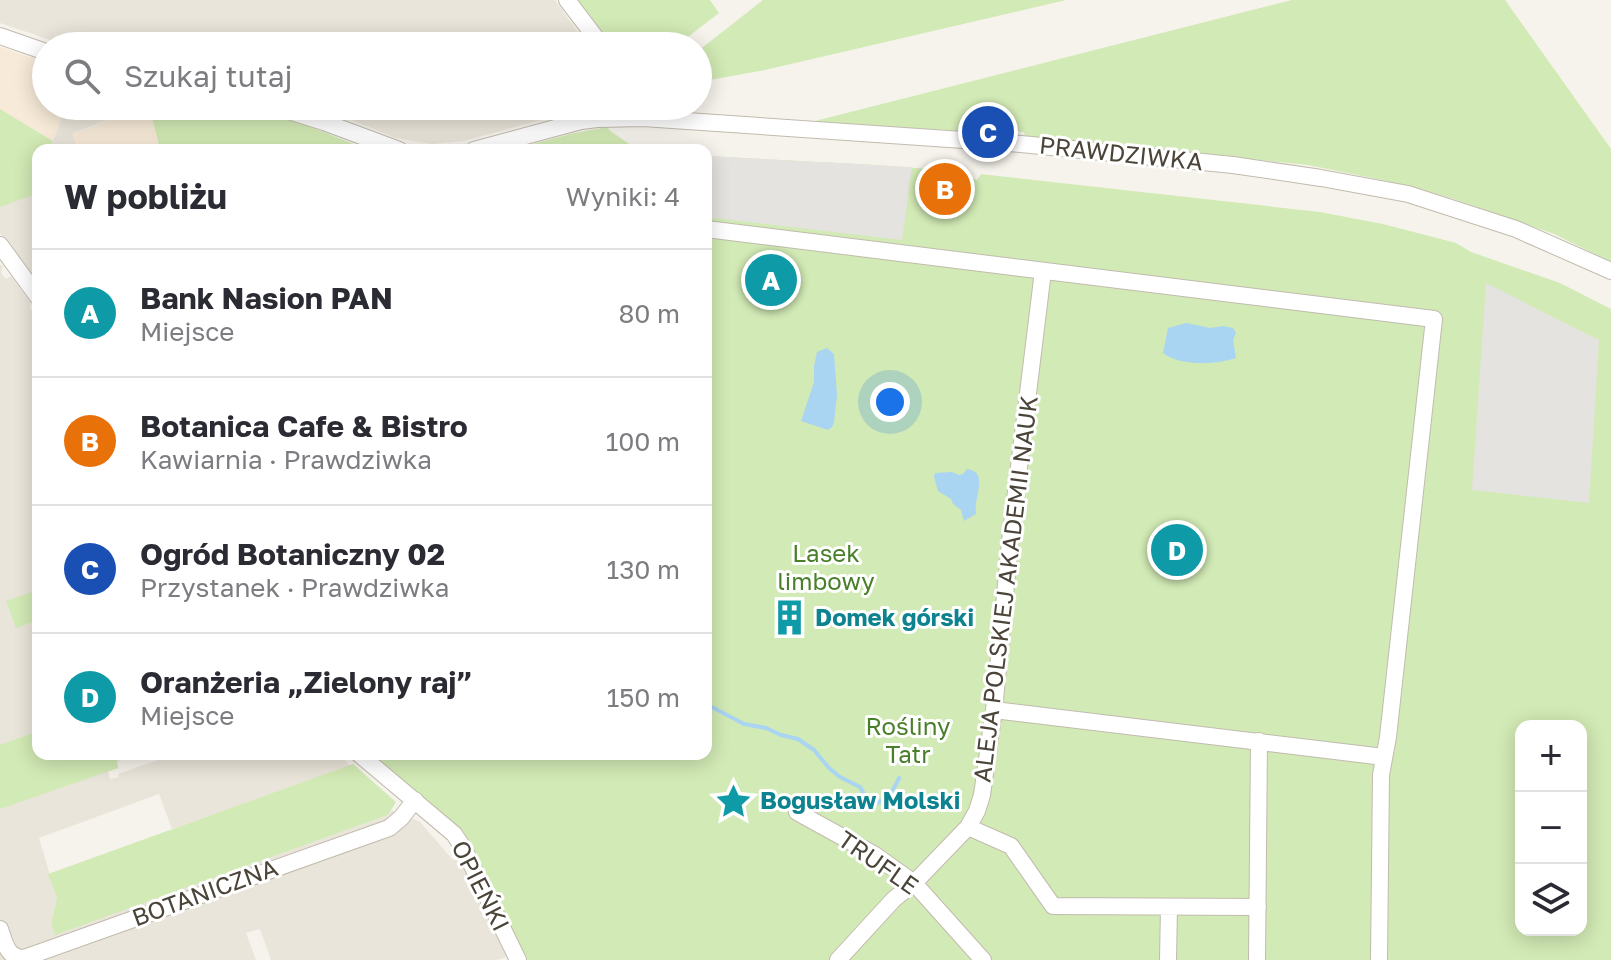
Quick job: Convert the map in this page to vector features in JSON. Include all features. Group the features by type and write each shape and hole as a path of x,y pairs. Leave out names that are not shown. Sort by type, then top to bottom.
{"street":[{"path":"567,0 591,32"},
{"path":"0,36 32,47"},
{"name":"PRAWDZIWKA","path":"712,118 1044,146 1233,165 1321,178 1408,194 1516,229 1611,271"},
{"path":"318,120 383,144"},
{"name":"PRAWDZIWKA","path":"496,144 589,120"},
{"path":"712,230 1434,319 1390,722 1381,775 1379,960"},
{"path":"0,245 32,289"},
{"name":"ALEJA POLSKIEJ AKADEMII NAUK","path":"838,960 894,899 914,883 968,827 982,795 1043,271"},
{"path":"994,710 1384,757"},
{"path":"1257,960 1259,741"},
{"name":"OPIEŃKI","path":"366,760 454,834 518,960"},
{"name":"BOTANICZNA","path":"0,929 10,953 14,957 24,958 389,828 415,800"},
{"name":"TRUFLE","path":"797,812 875,855 914,883 983,960"},
{"path":"968,827 1011,846 1053,906 1258,907"},
{"path":"1168,960 1169,907"}],"shaded area":[{"path":"0,0 555,0 578,32 32,34 0,23"},
{"path":"0,47 32,58 32,120 61,120 53,141 0,109"},
{"path":"61,120 108,120 73,133 76,144 45,144 53,141"},
{"path":"110,120 152,120 158,144 76,144 72,134"},
{"path":"352,120 541,120 464,141 432,144 395,138"},
{"path":"32,149 32,277 0,233 0,160"},
{"path":"712,156 912,167 902,240 712,218"},
{"path":"0,265 3,266 1,273 6,279 11,276 31,303 32,312 32,760 120,760 117,761 118,768 108,771 110,779 158,760 345,760 350,766 172,829 159,794 39,838 57,898 51,923 55,934 388,815 392,810 407,823 411,818 420,822 453,860 459,859 511,956 496,960 271,960 260,929 246,933 256,960 0,960"},
{"path":"1486,283 1599,340 1589,503 1472,490"}],"green space":[{"path":"577,0 710,0 719,13 694,32 600,32"},
{"path":"763,0 1066,0 712,79 712,40"},
{"path":"1292,0 1505,0 1611,149 1611,262 1554,234 1451,198 1308,165 1025,136 1024,132 811,122"},
{"path":"0,109 53,141 52,144 32,144 32,195 0,207"},
{"path":"152,120 289,120 353,144 158,144"},
{"path":"608,127 629,144 533,144"},
{"path":"712,156 968,172 970,178 977,180 981,174 1320,212 1456,243 1471,252 1560,283 1611,309 1611,960 524,960 461,831 379,760 712,760"},
{"path":"32,592 32,622 16,628 6,601"},
{"path":"32,733 32,760 120,760 117,761 118,768 0,809 0,745"},
{"path":"353,764 396,802 388,815 55,935 51,923 57,898 48,874"}],"water":[{"path":"1186,323 1210,328 1233,328 1236,333 1233,340 1236,358 1198,363 1178,360 1163,353 1168,328"},
{"path":"827,348 834,354 837,395 834,423 828,430 801,421 814,382 817,352"},
{"path":"967,469 978,475 979,486 976,514 964,521 961,510 938,491 934,477 935,473 952,472 959,475"}],"waterway":[{"path":"712,707 744,724 798,739 814,750 840,777 860,787 869,803 874,805 889,794 899,778"}],"place":[{"name":"Ogród Botaniczny 02","path":"988,132"},
{"name":"Botanica Cafe & Bistro","path":"945,189"},
{"name":"Bank Nasion PAN","path":"771,280"},
{"name":"Oranżeria „Zielony raj”","path":"1177,550"},
{"name":"Domek górski","path":"789,618"},
{"name":"Bogusław Molski","path":"734,801"}],"park label":[{"name":"Lasek limbowy","path":"826,568"},
{"name":"Rośliny Tatr","path":"908,741"}]}
